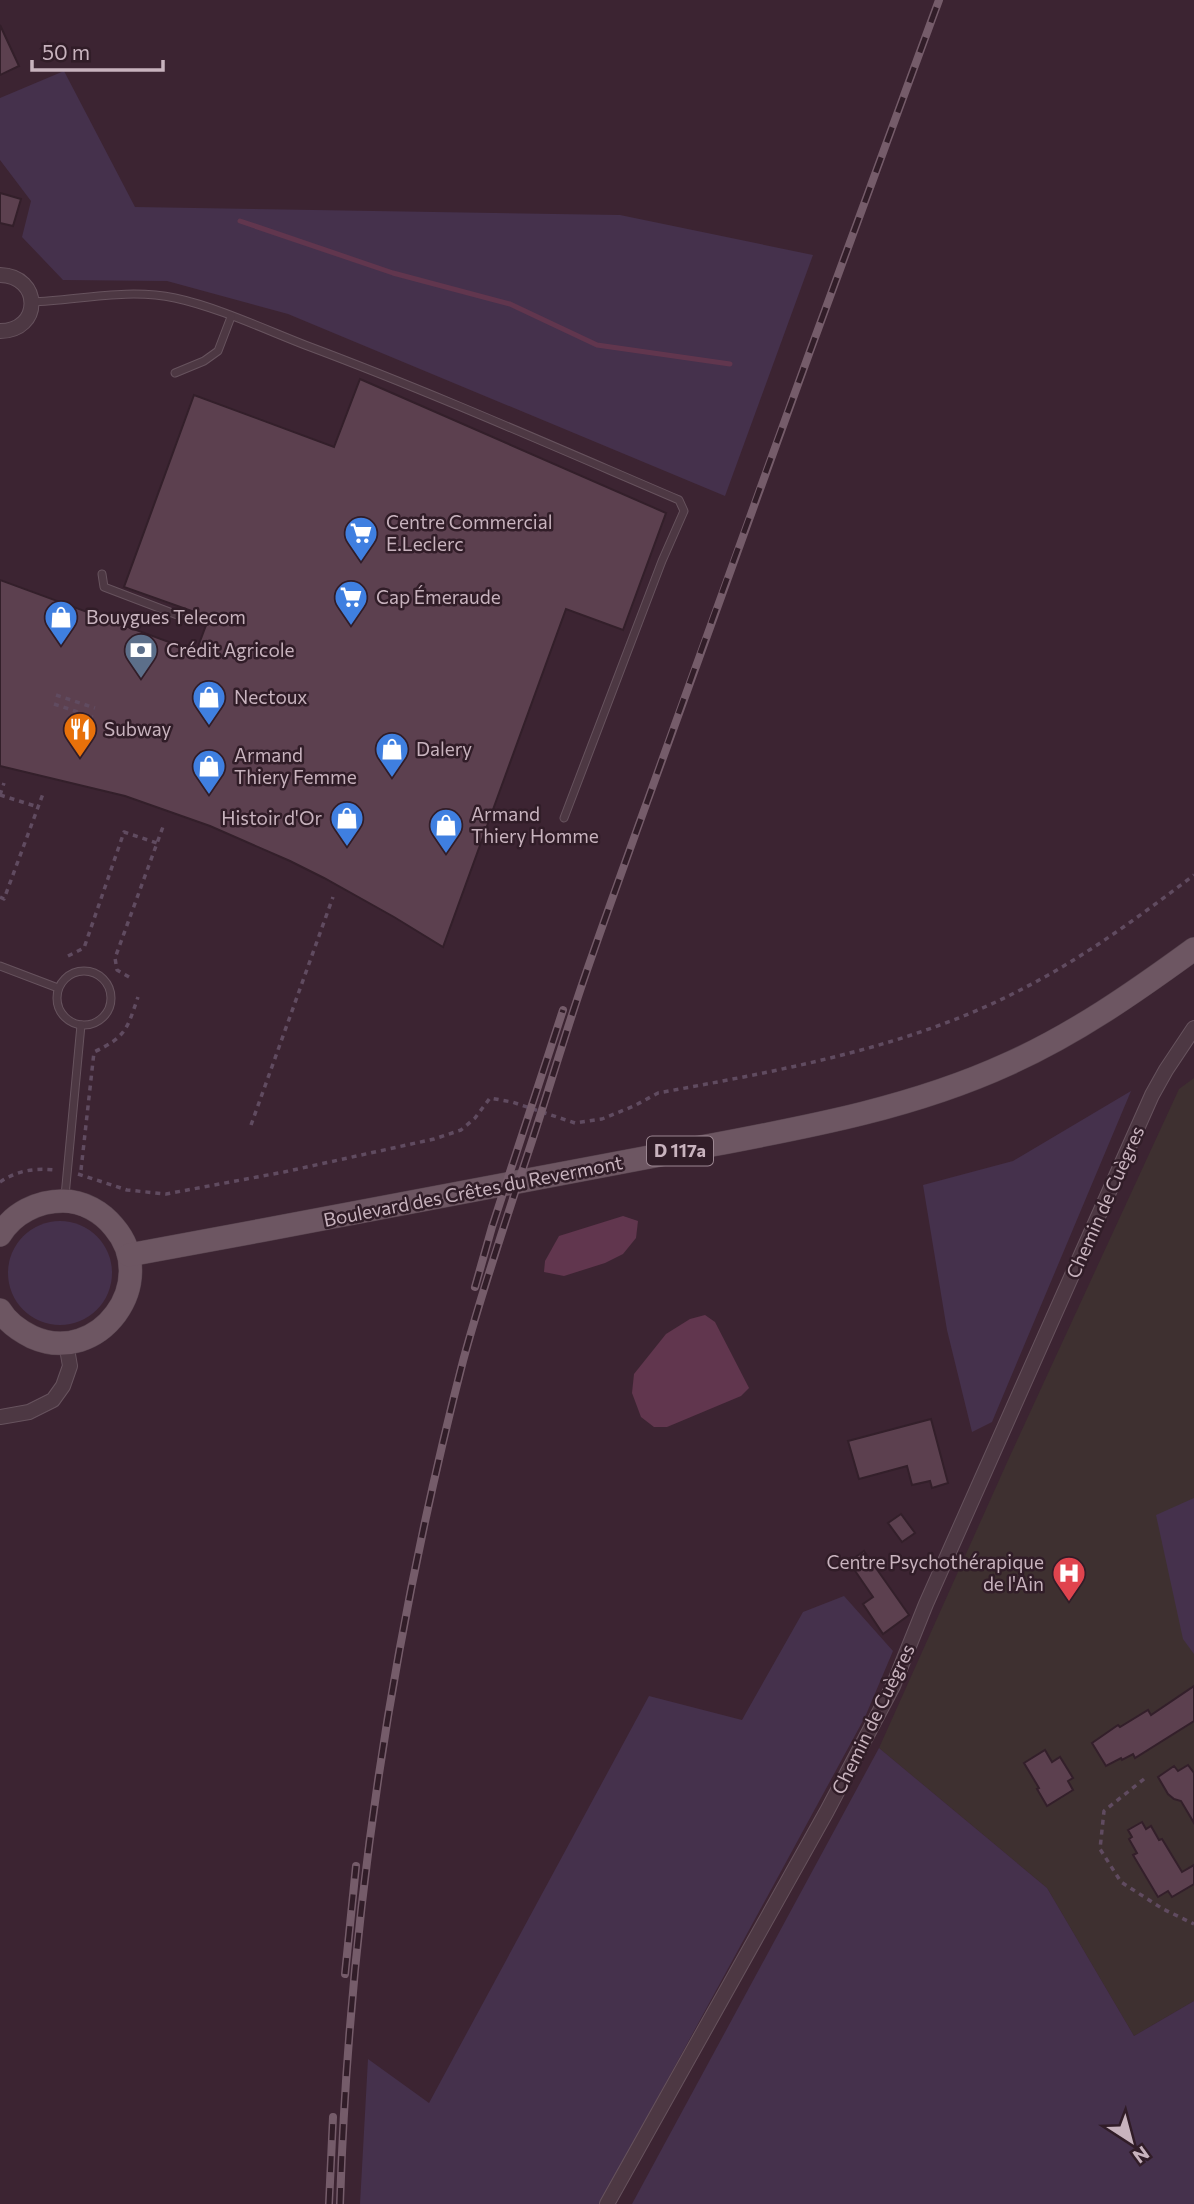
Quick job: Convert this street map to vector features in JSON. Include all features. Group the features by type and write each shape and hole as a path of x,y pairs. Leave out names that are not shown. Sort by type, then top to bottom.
{"main road":[{"name":"Boulevard des Crêtes du Revermont","path":"129,1255 550,1177 788,1130 891,1106 948,1088 1008,1064 1078,1027 1143,987 1194,949"},
{"path":"1,1313 19,1331 41,1341 66,1343 89,1337 110,1323 124,1303 131,1280 129,1255 121,1234 106,1217 87,1206 65,1201 43,1203 22,1212 2,1228"}],"street":[{"path":"0,275 20,280 30,292 32,302 31,312 19,327 0,331"},
{"name":"Chemin de Cuègres","path":"607,2204 827,1811 893,1686 926,1604 1152,1095 1172,1059 1194,1028"},
{"path":"0,1417 29,1412 53,1400 63,1386 70,1366 66,1343"}],"lane":[{"path":"32,302 113,295 174,298 368,368 678,500 684,511 662,561 564,818"},
{"path":"175,373 204,361 218,351 231,317"},
{"path":"102,574 104,587 180,616"},
{"path":"0,966 58,988"},
{"path":"79,970 92,971 107,982 111,1007 97,1022 81,1025 62,1015 57,1007 56,997 58,988 69,974 79,970"},
{"path":"65,1201 81,1025"}],"path":[{"path":"56,695 95,708"},
{"path":"54,704 93,717"},
{"path":"5,783 0,795 38,807"},
{"path":"0,897 4,899 44,791"},
{"path":"129,976 117,970 115,958 164,824"},
{"path":"68,956 84,948 124,832 157,843"},
{"path":"0,1182 21,1171 34,1169 81,1175 127,1190 166,1194 285,1172 434,1139 461,1130 475,1118 490,1098 512,1102 575,1123 602,1119 658,1093 853,1052 921,1032 977,1011 1025,988 1104,942 1194,875"},
{"path":"251,1125 333,897"},
{"path":"81,1175 94,1052 116,1041 128,1027 138,997"},
{"path":"1144,1779 1104,1811 1100,1849 1121,1882 1163,1909 1194,1924"}],"shaded area":[{"path":"64,71 135,207 620,215 813,255 725,496 288,314 167,281 63,280 22,237 31,201 0,160 0,98"},
{"name":"Centre Psychothérapique de l'Ain","path":"1194,1078 1194,2001 1134,2036 1047,1888 879,1748 1179,1089"},
{"path":"1131,1091 992,1422 972,1432 947,1330 923,1185 1013,1161"},
{"path":"623,1216 638,1221 636,1238 623,1254 605,1263 564,1276 544,1272 545,1261 559,1236"},
{"path":"60,1221 80,1225 97,1236 108,1253 112,1273 108,1293 97,1310 80,1321 60,1325 40,1321 23,1310 12,1293 8,1273 12,1253 23,1236 40,1225"},
{"path":"705,1315 715,1322 749,1388 741,1396 667,1427 654,1427 641,1417 632,1393 634,1374 666,1334 690,1319"},
{"path":"1194,1498 1194,1654 1183,1639 1156,1515"},
{"path":"844,1596 893,1651 865,1717 599,2204 360,2204 368,2059 429,2103 649,1696 742,1720 803,1612"},
{"path":"879,1748 1047,1888 1134,2036 1194,2001 1194,2204 632,2204"}],"building":[{"path":"0,25 19,66 0,75"},
{"path":"0,193 21,199 13,226 0,223"},
{"path":"360,379 666,513 623,630 566,609 443,947 324,878 210,826 125,796 0,766 0,580 196,652 209,617 124,587 194,395 334,447"},
{"path":"931,1419 948,1483 932,1488 930,1481 912,1485 907,1466 859,1479 848,1441"},
{"path":"901,1514 915,1533 902,1542 888,1523"},
{"path":"864,1551 909,1615 883,1634 863,1604 873,1597 849,1562"},
{"path":"1194,1686 1194,1721 1135,1758 1133,1754 1106,1766 1092,1743 1118,1725 1120,1727 1148,1710 1151,1715"},
{"path":"1045,1750 1052,1762 1060,1757 1073,1778 1068,1781 1073,1790 1047,1806 1024,1763"},
{"path":"1188,1765 1194,1773 1194,1823 1181,1801 1168,1794 1158,1777 1174,1766 1178,1771"},
{"path":"1142,1822 1146,1829 1151,1826 1159,1840 1162,1839 1182,1872 1194,1865 1194,1884 1172,1897 1168,1891 1158,1897 1133,1855 1137,1853 1129,1839 1132,1837 1128,1830"}],"waterway":[{"path":"240,221 393,273 510,304 597,345 730,364"}],"railway":[{"path":"340,2204 353,1991 378,1779 415,1569 463,1361 593,954 755,501 939,0"},
{"path":"475,1287 563,1010"},
{"path":"345,1974 356,1866"},
{"path":"329,2204 333,2117"}],"place":[{"name":"Centre Commercial E.Leclerc","path":"361,563"},
{"name":"Cap Émeraude","path":"351,627"},
{"name":"Bouygues Telecom","path":"61,647"},
{"name":"Crédit Agricole","path":"141,680"},
{"name":"Nectoux","path":"209,727"},
{"name":"Subway","path":"80,759"},
{"name":"Dalery","path":"392,779"},
{"name":"Armand Thiery Femme","path":"209,796"},
{"name":"Histoir d'Or","path":"347,848"},
{"name":"Armand Thiery Homme","path":"446,855"},
{"name":"Centre Psychothérapique de l'Ain","path":"1069,1603"}]}
